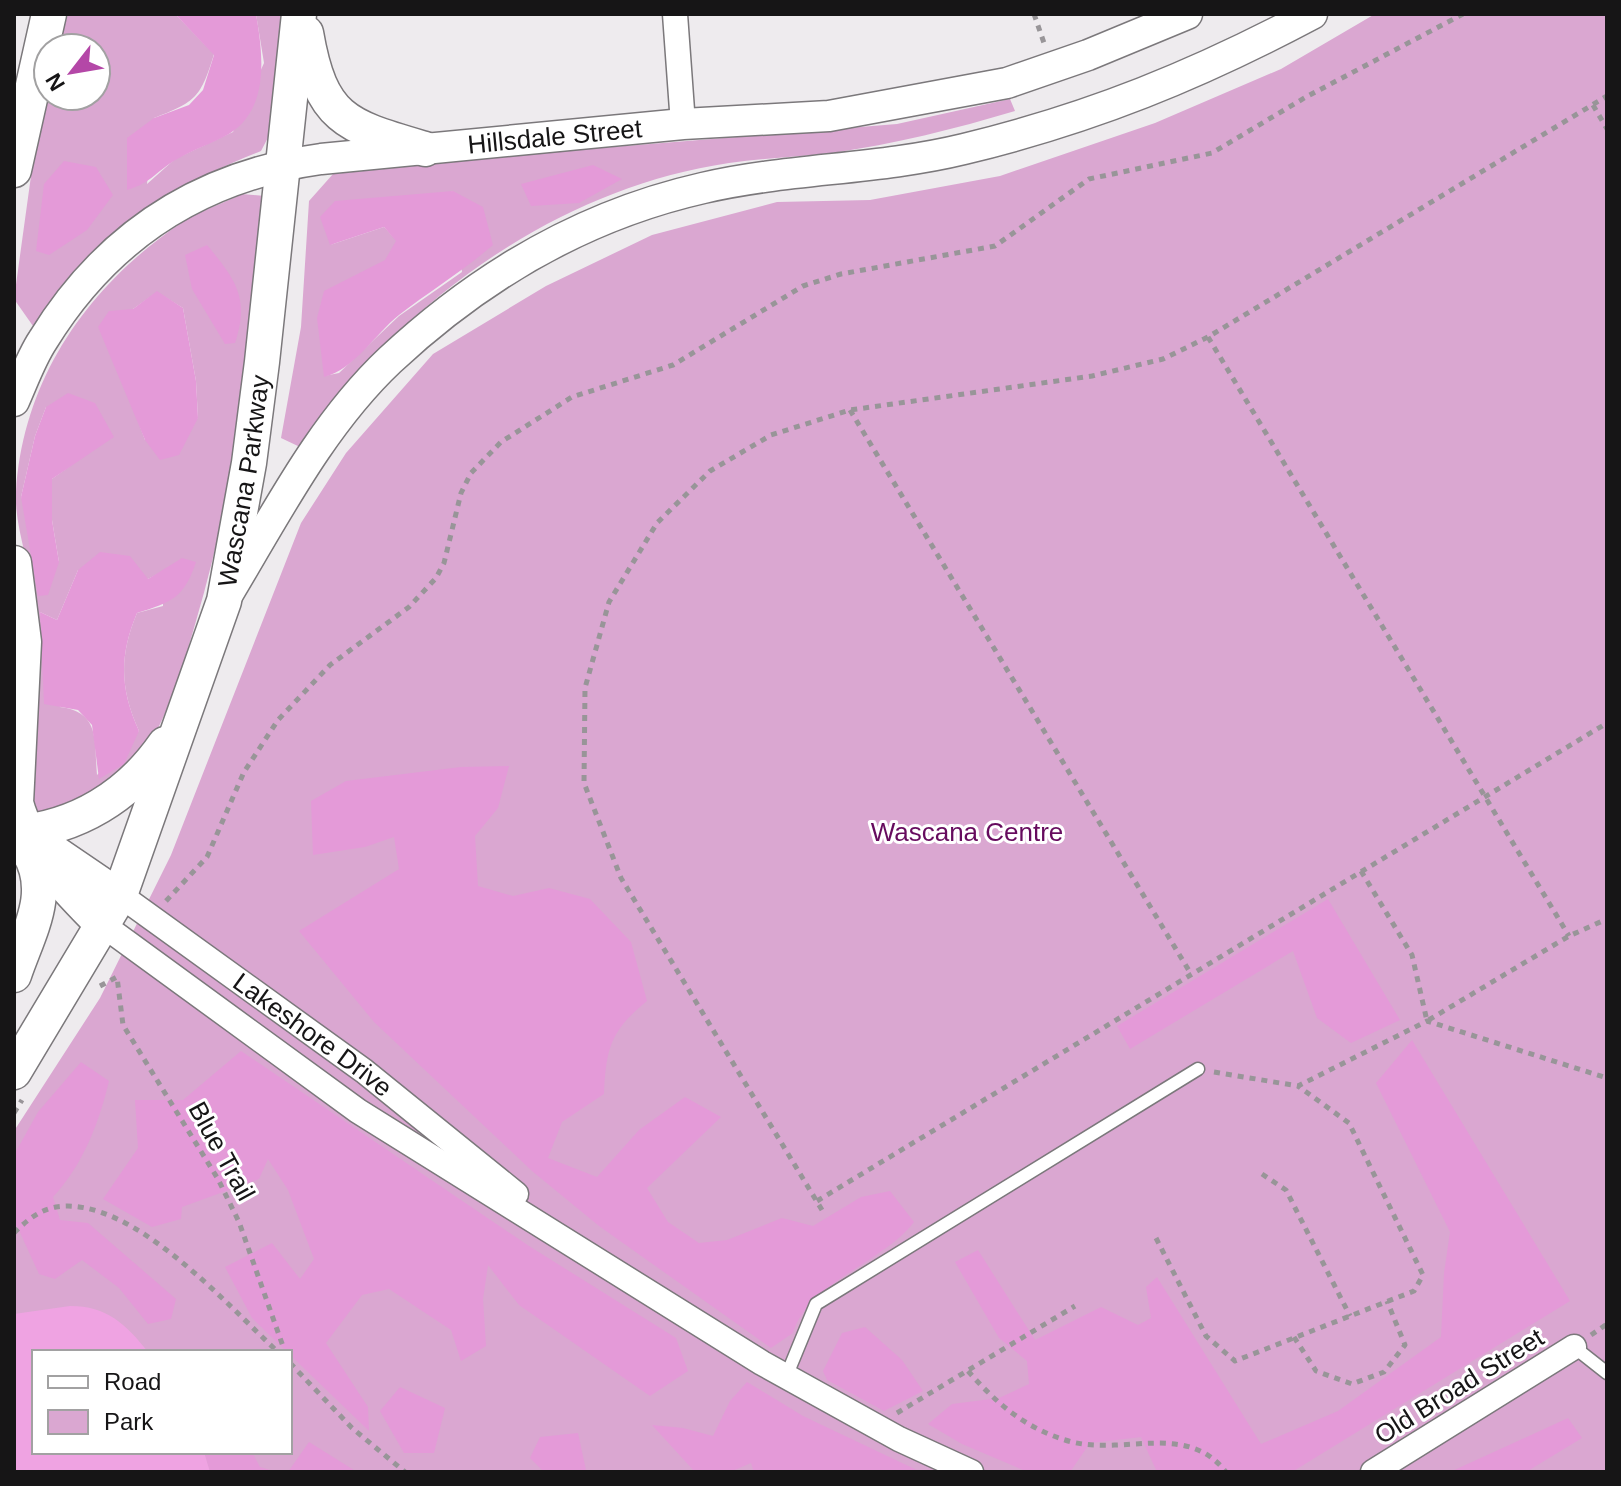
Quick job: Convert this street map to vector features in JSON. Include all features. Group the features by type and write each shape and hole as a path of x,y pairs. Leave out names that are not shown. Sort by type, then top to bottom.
{"main road":[{"path":"14,170 49,14"},
{"path":"301,14 310,58 321,89 333,109 346,121 369,132 425,149"},
{"name":"Wascana Parkway","path":"14,1072 120,895 224,601 249,463 301,14"},
{"path":"14,563 24,642 16,803 18,830 41,897 14,975"},
{"path":"18,830 80,817 107,802 151,763 183,717"},
{"path":"31,868 120,895"},
{"path":"31,868 103,925"}],"street":[{"path":"675,14 683,124"},
{"name":"Hillsdale Street","path":"14,401 41,343 70,300 102,263 141,229 222,182 286,164 683,124 829,116 1007,83 1088,55 1187,14"},
{"path":"224,601 313,454 349,404 388,362 452,306 572,231 704,187 876,166 961,150 1064,123 1144,95 1239,53 1312,14"},
{"name":"Lakeshore Drive","path":"18,830 120,895 359,1066 599,1262"},
{"name":"Lakeshore Drive","path":"103,925 358,1111 786,1377 875,1426 971,1472"},
{"name":"Old Broad Street","path":"1373,1472 1574,1347"}],"lane":[{"path":"786,1377 816,1304 1198,1069"},
{"path":"1574,1347 1607,1373"}],"path":[{"path":"165,902 207,857 244,772 278,720 330,665 409,607 436,578 444,563 461,493 471,473 501,442 572,397 673,365 803,286 841,274 995,246 1089,179 1191,159 1220,150 1306,97 1463,14"},
{"path":"822,1210 621,878 584,783 585,688 609,602 657,523 710,471 771,435 850,410 1092,376 1163,359 1208,337 1607,96"},
{"path":"1593,105 1607,129"},
{"path":"1208,337 1569,936"},
{"path":"850,410 1191,974"},
{"path":"817,1201 1607,723"},
{"path":"1361,871 1412,955 1427,1021"},
{"path":"1298,1086 1427,1021 1569,936 1607,919"},
{"name":"Blue Trail","path":"117,977 123,1025 218,1179 239,1222 284,1350"},
{"path":"1427,1021 1607,1078"},
{"path":"1156,1238 1206,1336 1235,1361 1414,1291 1423,1275 1349,1123 1298,1086 1198,1069"},
{"path":"1262,1174 1286,1190 1350,1316"},
{"path":"14,1233 41,1211 57,1207 91,1210 119,1219 170,1255 276,1350"},
{"path":"1294,1337 1316,1371 1352,1384 1384,1372 1405,1345 1387,1301"},
{"path":"875,1426 1075,1306"},
{"path":"292,1365 352,1428 405,1472"},
{"path":"968,1371 1016,1418 1045,1432 1093,1446 1185,1443 1200,1449 1226,1472"}],"green space":[{"path":"68,14 175,14 214,54 205,80 195,96 154,118 147,184 175,159 233,132 264,63 256,14 285,14 274,126 261,151 189,184 123,226 83,262 33,326 14,299 35,147 44,112 112,112 112,32 63,32"},
{"name":"Wascana Centre","path":"1375,14 1607,14 1607,1472 14,1472 14,1131 100,998 171,855 301,523 346,453 433,354 546,286 652,235 777,202 870,200 1000,176 1155,123 1281,69"},
{"path":"1010,99 1015,111 878,145 832,153 729,163 664,177 602,198 542,227 486,261 433,301 384,346 340,395 300,447 281,438 301,327 309,201 333,174 576,150 897,124","holes":["453,191 462,272 399,316 339,373 324,376 397,241 384,227 330,245"]},
{"path":"242,194 265,196 241,410 223,515 183,663 160,725 138,763 124,780 97,796 41,817 28,794 32,600 16,505 21,450 32,411 47,373 66,338 117,276 147,248 181,223","holes":["157,292 183,308 196,381 198,418 145,440 119,370 133,309","46,407 77,461 52,479 52,520 59,562 21,497 35,436","78,570 148,579 163,571 163,606 137,613 127,644 125,687 139,731 97,775 95,740 89,722 83,715 60,707 40,612 57,620"]}],"shaded area":[{"path":"175,14 256,14 261,63 257,95 252,110 229,134 179,158 143,184 127,190 127,138 154,118 189,105 203,90 214,55"},
{"path":"64,161 96,167 113,195 87,230 49,255 36,251 44,184"},
{"path":"593,165 622,179 579,203 531,206 521,184"},
{"path":"453,191 483,207 493,245 399,315 345,367 324,377 317,318 324,291 385,260 396,241 384,227 330,245 320,217 335,201"},
{"path":"207,245 237,290 241,313 235,343 225,344 192,289 185,255"},
{"path":"157,291 183,308 196,381 198,418 179,455 160,460 145,440 98,327 109,311 133,309"},
{"path":"68,393 95,403 114,437 52,479 52,520 59,562 48,595 38,596 21,497 35,436 46,407"},
{"path":"100,552 130,556 148,579 182,558 196,562 187,584 175,597 137,613 127,644 124,672 128,701 139,731 124,764 99,779 92,725 78,710 44,704 40,612 57,620 78,570"},
{"path":"509,766 498,808 475,836 478,886 513,896 549,888 590,899 631,942 647,1001 625,1021 613,1041 606,1064 604,1094 562,1122 548,1158 597,1177 639,1130 685,1097 721,1117 647,1188 668,1222 699,1243 727,1240 782,1218 813,1226 861,1197 890,1191 914,1222 901,1236 814,1300 801,1315 793,1333 771,1348 599,1226 532,1171 374,1022 299,931 399,869 394,837 365,847 313,855 311,801 346,781 461,767"},
{"path":"1328,899 1400,1020 1351,1043 1317,1018 1293,951 1130,1049 1117,1026"},
{"path":"1412,1040 1570,1301 1292,1472 1157,1472 1141,1437 1090,1443 1070,1472 1028,1472 962,1444 928,1424 952,1404 999,1398 1029,1384 1027,1361 999,1338 955,1262 978,1250 1035,1340 1101,1307 1138,1325 1151,1318 1146,1287 1157,1277 1261,1444 1338,1411 1441,1337 1444,1273 1450,1232 1376,1083"},
{"path":"241,1051 529,1246 676,1338 688,1371 650,1396 519,1305 488,1265 483,1299 486,1346 461,1361 451,1330 389,1289 362,1295 326,1343 368,1407 369,1431 292,1357 292,1350 285,1350 252,1318 225,1267 272,1243 300,1279 314,1259 288,1190 268,1159 259,1179 182,1207 181,1219 152,1227 103,1199 138,1148 135,1100 183,1100"},
{"path":"81,1062 109,1081 88,1143 64,1185 53,1197 60,1220 88,1223 176,1299 171,1319 148,1324 119,1288 82,1260 55,1279 39,1274 17,1226 14,1228 14,1155 38,1112"},
{"path":"70,1306 95,1309 115,1318 146,1350 32,1350 32,1454 205,1454 210,1472 14,1472 14,1314"},
{"path":"865,1327 902,1360 923,1391 884,1411 827,1380 823,1371 842,1333"},
{"path":"747,1382 803,1416 921,1472 754,1472 751,1463 730,1472 695,1472 652,1425 683,1428 713,1436 730,1401"},
{"path":"400,1387 445,1408 434,1453 404,1453 380,1411"},
{"path":"1568,1418 1582,1438 1526,1472 1450,1472"},
{"path":"578,1433 586,1470 544,1472 530,1458 540,1437"},
{"path":"309,1442 357,1472 288,1472"},
{"path":"205,1454 253,1454 260,1467 277,1472 210,1472"}]}
